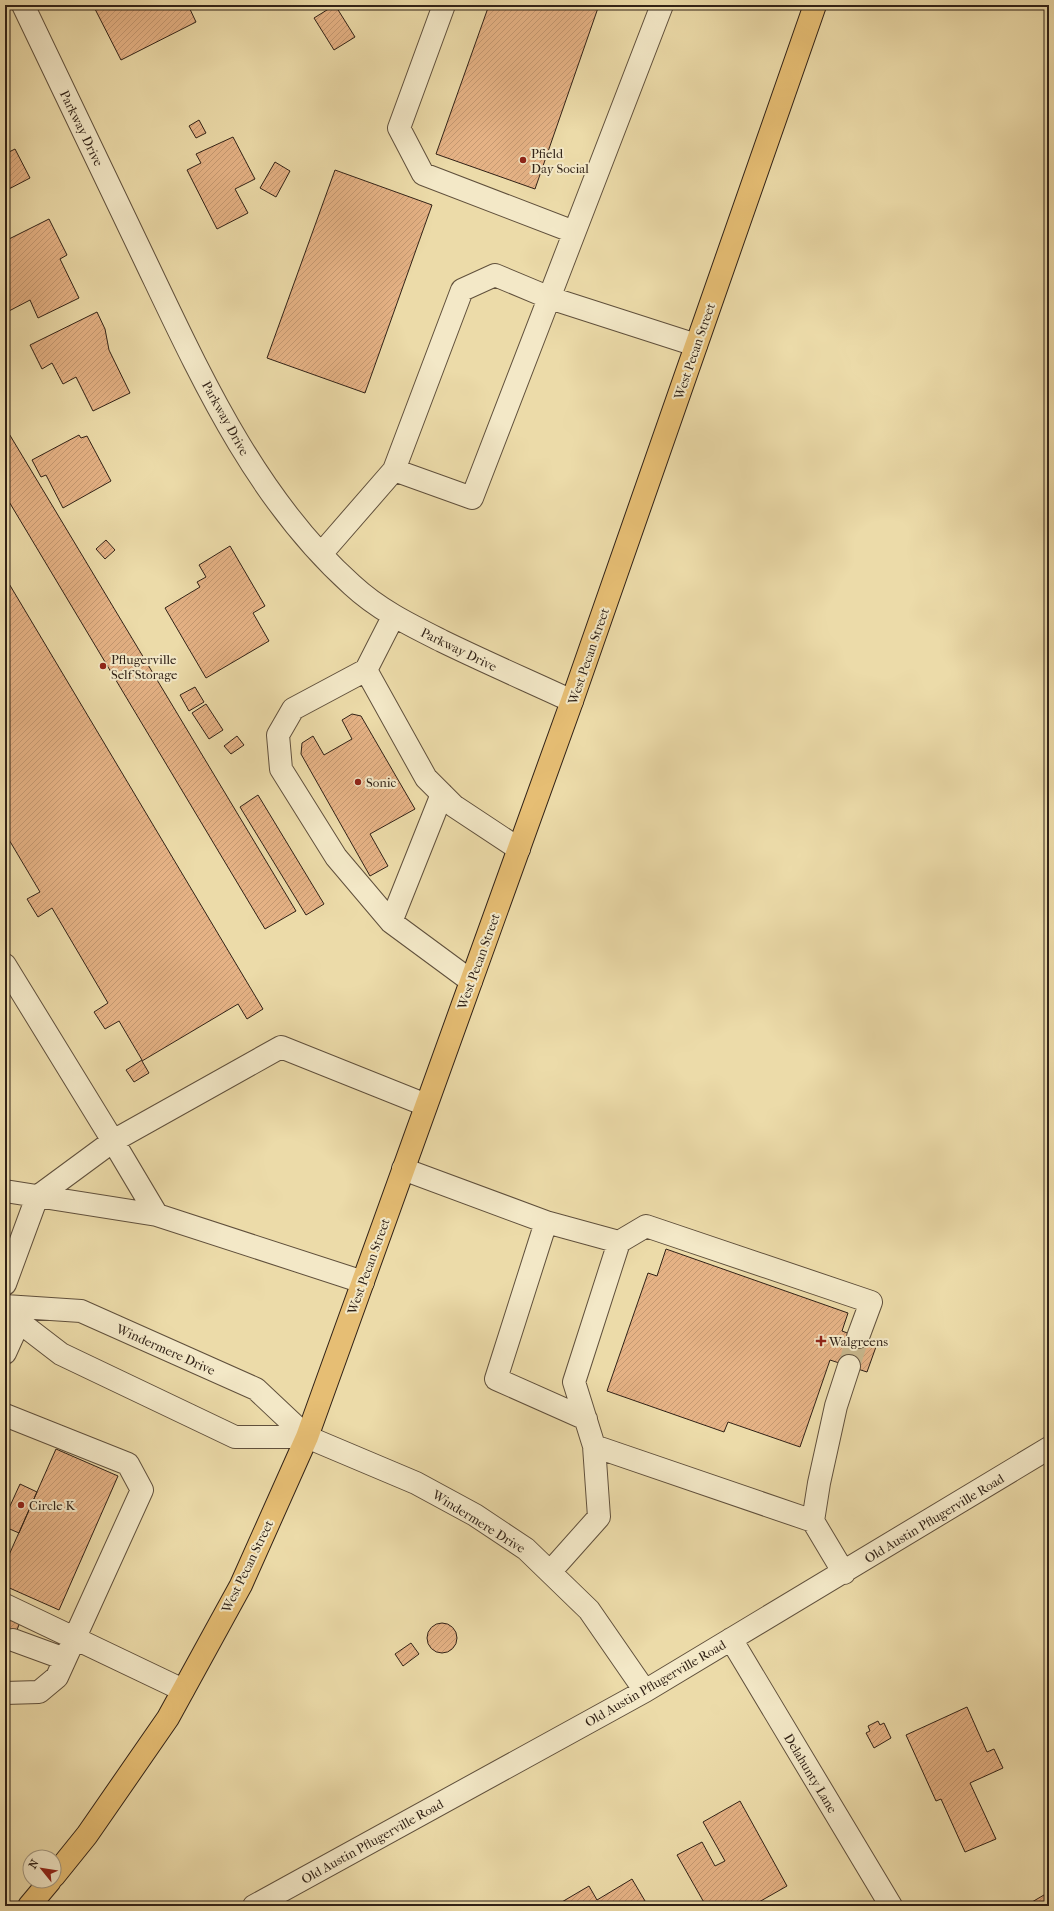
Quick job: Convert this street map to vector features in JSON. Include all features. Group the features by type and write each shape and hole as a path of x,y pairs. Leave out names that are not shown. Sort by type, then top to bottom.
{"main road":[{"name":"West Pecan Street","path":"62,1866 96,1822 168,1718 241,1585 307,1437 572,701 815,5"},
{"path":"29,1906 43,1889"}],"street":[{"name":"Parkway Drive","path":"23,5 182,338 241,448 284,512 321,554 353,586 393,617 471,655 572,701"},
{"path":"444,5 399,128 423,174 574,232"},
{"path":"394,470 472,498 662,5"},
{"path":"321,554 394,470 462,290 495,275 550,298 696,345"},
{"path":"393,617 366,670 292,709 278,735 281,769 336,857 392,922 471,981"},
{"path":"366,670 426,778 454,806 519,849"},
{"path":"392,922 442,794"},
{"path":"5,965 157,1215"},
{"path":"5,1284 37,1197 113,1142 281,1047 426,1105"},
{"path":"403,1170 546,1222 619,1242"},
{"path":"5,1191 157,1215 363,1282"},
{"path":"546,1222 496,1379 586,1419"},
{"path":"550,1572 599,1517 594,1446 574,1382 619,1242 646,1226 871,1302 858,1337"},
{"name":"Windermere Drive","path":"10,1313 81,1311 256,1389 307,1437 416,1483 455,1504 526,1549 589,1610 645,1691"},
{"path":"5,1353 10,1313"},
{"name":"Windermere Drive","path":"10,1313 61,1354 234,1437 307,1437"},
{"path":"813,1521 819,1483 836,1406 849,1366"},
{"path":"5,1415 128,1464 142,1490 57,1677 39,1692 5,1693"},
{"path":"594,1446 813,1521 844,1572"},
{"name":"Old Austin Pflugerville Road","path":"254,1906 645,1691 1049,1448"},
{"path":"5,1604 183,1690"},
{"path":"13,1640 64,1659"},
{"name":"Delahunty Lane","path":"731,1640 891,1906"}],"building":[{"path":"104,5 188,5 196,22 121,60 95,9"},
{"path":"335,5 355,37 334,50 314,18"},
{"path":"489,5 599,5 535,189 436,154"},
{"path":"199,120 206,133 196,138 189,126"},
{"path":"233,137 255,179 235,189 248,213 217,229 187,170 201,163 196,154"},
{"path":"15,149 30,178 5,191 5,154"},
{"path":"275,162 290,171 276,197 260,188"},
{"path":"335,170 432,205 365,393 267,358"},
{"path":"49,219 67,255 60,259 79,298 38,318 30,300 9,311 5,303 5,241"},
{"path":"97,312 105,329 109,350 130,393 93,411 76,377 63,384 52,363 42,369 30,345"},
{"path":"5,427 296,911 265,929 5,495"},
{"path":"79,435 81,438 87,436 111,481 63,508 46,475 41,477 32,460"},
{"path":"106,540 115,550 105,559 96,549"},
{"path":"230,546 265,606 253,613 269,641 206,678 165,608 200,587 197,582 206,577 199,565"},
{"path":"5,577 263,1009 247,1019 238,1004 142,1061 149,1073 134,1082 126,1070 142,1060 119,1021 105,1029 94,1012 108,1003 52,908 38,917 27,899 40,892 5,833"},
{"path":"195,687 204,702 189,711 180,695"},
{"path":"206,704 223,730 209,739 192,713"},
{"name":"Sonic","path":"352,714 361,716 415,809 370,834 388,866 370,876 301,754 302,743 313,736 324,755 352,739 342,720"},
{"path":"237,736 244,745 231,754 224,746"},
{"path":"258,795 324,904 306,915 240,807"},
{"name":"Walgreens","path":"666,1249 848,1313 842,1331 877,1344 867,1372 830,1360 800,1447 728,1422 724,1432 607,1391 648,1273 657,1276"},
{"path":"56,1449 118,1476 59,1610 5,1586 5,1564"},
{"name":"Circle K","path":"20,1484 37,1492 19,1533 5,1527 5,1517"},
{"path":"5,1616 20,1622 8,1654 5,1653"},
{"path":"442,1623 453,1627 457,1638 453,1649 442,1653 431,1649 427,1638 431,1627"},
{"path":"411,1643 419,1654 403,1666 395,1654"},
{"path":"967,1707 987,1752 994,1749 1003,1768 970,1783 996,1839 965,1852 941,1799 936,1801 906,1735"},
{"path":"878,1721 880,1725 884,1723 891,1738 874,1748 866,1733 870,1731 868,1726"},
{"path":"740,1801 787,1886 752,1906 706,1906 677,1855 702,1842 715,1866 725,1861 703,1822"},
{"path":"632,1879 648,1906 555,1906 589,1886 597,1900"},
{"path":"1049,1892 1049,1906 1034,1906 1032,1902"}],"tunnel":[{"path":"849,1366 858,1337"}],"place":[{"name":"Pfield Day Social","path":"523,160"},
{"name":"Pflugerville Self Storage","path":"103,666"},
{"name":"Sonic","path":"358,782"},
{"name":"Walgreens","path":"821,1341"},
{"name":"Circle K","path":"21,1505"}]}
